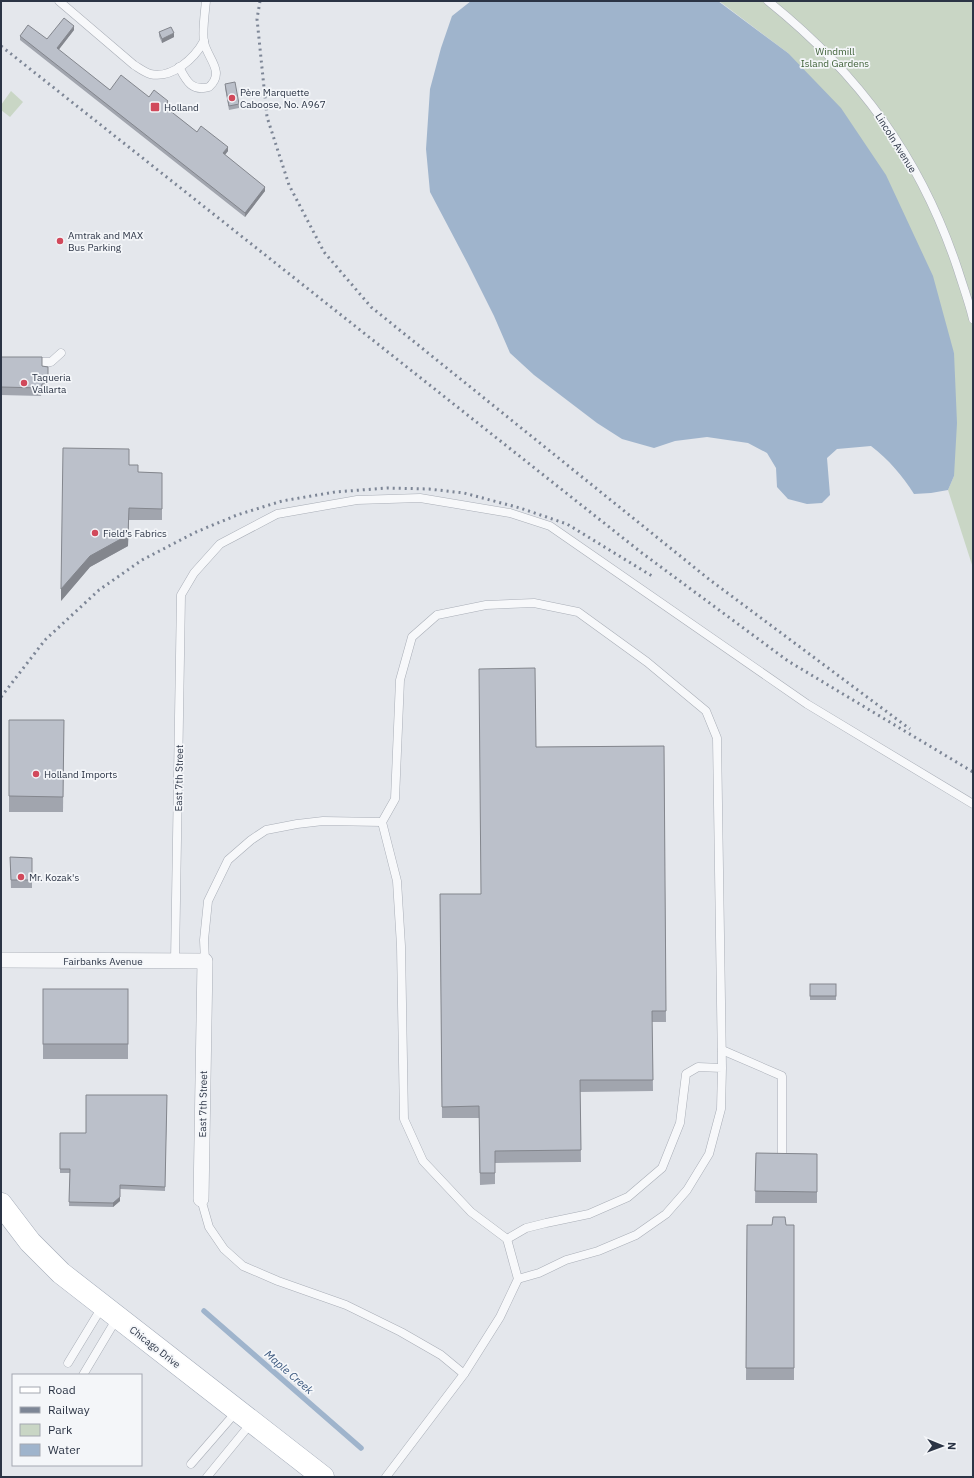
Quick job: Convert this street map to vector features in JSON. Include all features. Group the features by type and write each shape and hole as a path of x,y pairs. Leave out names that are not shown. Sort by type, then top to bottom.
{"main road":[{"name":"Chicago Drive","path":"1,1204 30,1242 61,1274 323,1477"}],"street":[{"name":"Fairbanks Avenue","path":"1,960 205,961"},
{"name":"East 7th Street","path":"201,1198 205,961"}],"lane":[{"path":"59,1 142,71 150,74 169,72 179,67 192,59 204,41"},
{"path":"179,67 185,79 193,86 204,88 213,84 215,79 215,69 204,41 206,1"},
{"name":"Lincoln Avenue","path":"768,1 795,23 820,47 867,98 886,124 905,154 937,216 950,248 973,319"},
{"path":"22,362 51,362 61,353"},
{"name":"East 7th Street","path":"176,961 181,595 194,573 220,544 277,514 357,500 420,498 510,513 550,526 807,704 973,804"},
{"path":"386,1477 464,1374 500,1317 518,1279 507,1239 471,1212 423,1161 404,1119 401,946 398,881 382,822 395,799 400,680 412,637 437,615 486,605 534,603 578,612 647,662 706,711 717,738 722,1068 721,1109 709,1154 687,1190 666,1214 636,1235 598,1251 566,1260 539,1273 518,1279"},
{"path":"205,961 204,940 208,901 228,860 251,840 266,830 297,824 323,821 382,822"},
{"path":"722,1050 782,1076 782,1159"},
{"path":"507,1239 526,1228 589,1214 628,1197 662,1168 680,1123 686,1074 698,1067 722,1068"},
{"path":"201,1198 210,1227 224,1249 243,1266 278,1281 346,1305 401,1332 441,1356 464,1374"},
{"path":"68,1363 110,1312"},
{"path":"83,1374 110,1312"},
{"path":"191,1464 245,1417"},
{"path":"207,1477 245,1417"}],"green space":[{"name":"Windmill Island Gardens","path":"719,1 973,1 973,568 948,490 954,476 954,353 788,53"},
{"path":"11,91 23,102 10,117 1,110 1,105"}],"water":[{"path":"471,1 718,1 788,53 841,108 886,175 933,276 954,353 957,423 954,476 948,490 914,494 895,468 871,446 837,449 827,458 830,495 822,503 807,504 788,499 777,487 776,468 767,453 748,443 707,437 675,441 654,448 622,439 597,423 534,375 510,353 494,316 430,192 426,149 430,89 441,48 452,16"}],"building":[{"path":"64,18 74,26 57,48 110,90 121,75 149,97 154,90 168,101 164,106 197,132 201,126 228,147 223,153 265,187 245,213 20,36 28,25 47,39"},
{"path":"171,27 174,33 162,39 159,32"},
{"name":"Père Marquette Caboose, No. A967","path":"235,82 239,104 229,106 225,84"},
{"name":"Taqueria Vallarta","path":"1,357 42,357 42,366 48,367 48,384 42,384 41,388 1,387"},
{"name":"Field’s Fabrics","path":"63,448 129,449 129,465 138,465 138,472 162,473 162,509 129,508 128,535 90,556 61,589"},
{"path":"535,668 536,747 664,746 666,1011 652,1011 653,1080 580,1080 581,1150 495,1151 495,1173 480,1173 479,1106 442,1107 440,894 481,894 479,669"},
{"name":"Holland Imports","path":"9,720 64,720 63,797 9,796"},
{"name":"Mr. Kozak's","path":"10,857 32,858 32,880 11,880"},
{"path":"810,984 836,984 836,996 810,996"},
{"path":"43,989 128,989 128,1044 43,1044"},
{"path":"86,1095 167,1095 165,1187 120,1185 120,1197 113,1203 69,1202 70,1169 60,1169 60,1133 86,1133"},
{"path":"756,1153 817,1154 817,1192 755,1191"},
{"path":"773,1217 785,1217 786,1225 794,1225 794,1368 746,1368 747,1225 772,1225"}],"waterway":[{"name":"Maple Creek","path":"204,1311 361,1448"}],"railway":[{"path":"260,1 257,19 267,117 289,185 324,252 371,307 710,580 910,729"},
{"path":"1,46 642,553 788,661 973,772"},
{"path":"1,697 45,640 99,590 142,560 196,532 237,515 282,501 335,492 387,488 429,489 464,493 520,508 567,524 652,576"}],"place":[{"name":"Père Marquette Caboose, No. A967","path":"232,98"},
{"name":"Holland","path":"155,107"},
{"name":"Amtrak and MAX Bus Parking","path":"60,241"},
{"name":"Taqueria Vallarta","path":"24,383"},
{"name":"Field’s Fabrics","path":"95,533"},
{"name":"Holland Imports","path":"36,774"},
{"name":"Mr. Kozak's","path":"21,877"}]}
